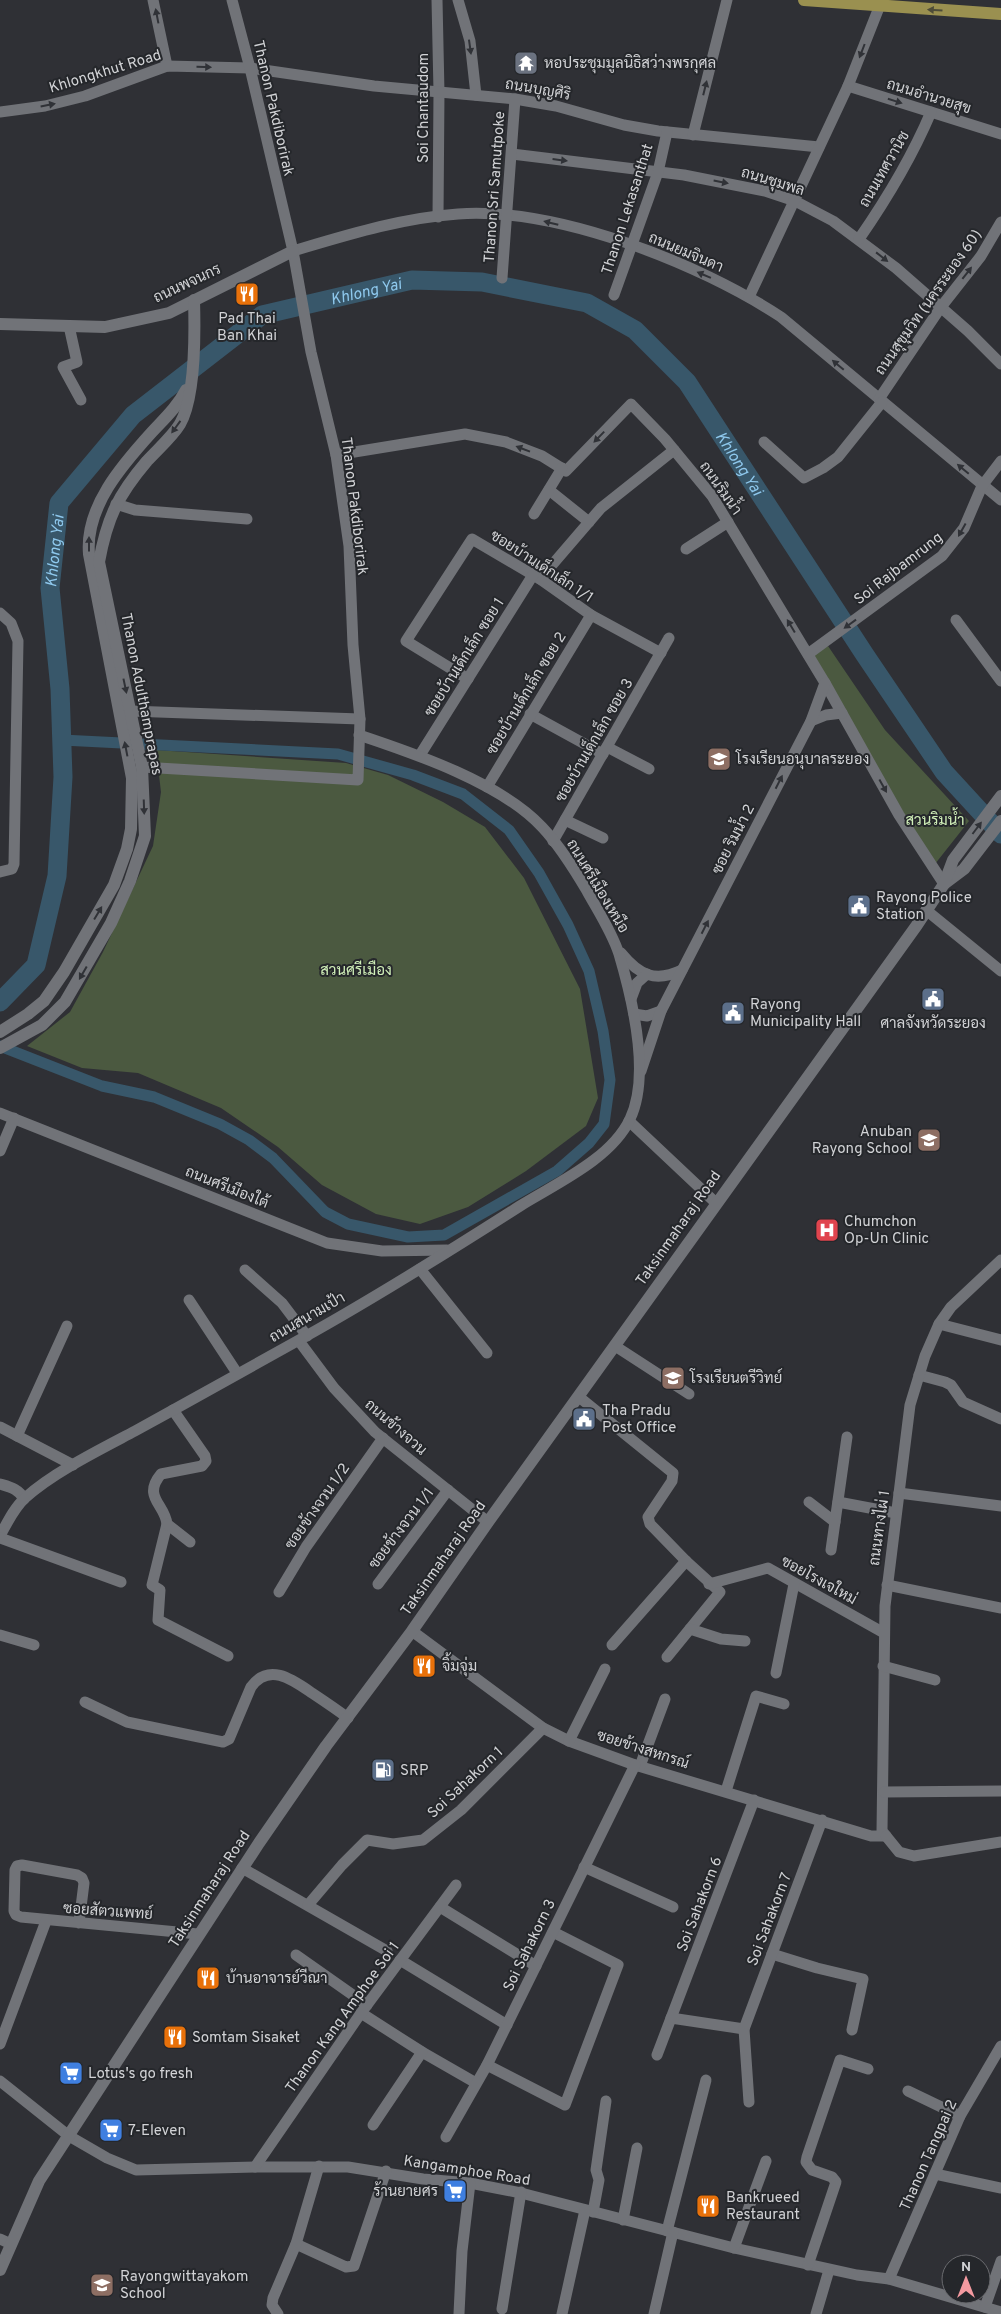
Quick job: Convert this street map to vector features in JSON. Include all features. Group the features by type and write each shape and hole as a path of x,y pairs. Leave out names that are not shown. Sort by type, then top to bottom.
{"main road":[{"path":"804,0 881,3 1001,14"}],"street":[{"path":"153,0 167,66"},
{"name":"Thanon Pakdiborirak","path":"137,764 358,780 360,719 353,645 349,546 336,455 311,352 292,252 250,68 232,0"},
{"name":"Soi Chantaudom","path":"437,0 439,92 438,217"},
{"path":"458,0 470,41 476,95"},
{"path":"693,135 727,0"},
{"path":"749,297 848,86 881,3"},
{"name":"Khlongkhut Road","path":"0,112 45,106 85,96 167,66 250,68"},
{"name":"ถนนบุญศิริ","path":"250,68 374,86 516,99 556,106 624,125 667,132 819,147"},
{"name":"ถนนอำนวยสุข","path":"848,86 1001,134"},
{"name":"Thanon Sri Samutpoke","path":"502,278 516,99"},
{"name":"ถนนเทศวานิช","path":"858,239 874,216 920,137 931,112"},
{"name":"Thanon Lekasanthat","path":"614,294 658,172 667,132"},
{"name":"ถนนชุมพล","path":"512,154 658,172 728,183 765,191 795,201 833,221 917,285 1001,364"},
{"name":"ถนนยมจินดา","path":"292,252 378,227 459,214 507,215 541,220 633,245 749,297 781,317 1001,500"},
{"name":"ถนนสุขุมวิท (นครระยอง 60)","path":"764,442 804,478 832,463 881,400 941,307 981,256 1001,222"},
{"name":"ถนนพจนกร","path":"0,324 105,327 168,313 209,291 292,252"},
{"name":"Thanon Adulthamprapas","path":"128,729 130,711 99,562 104,531 116,504 152,456 180,424 187,407 191,382 194,300"},
{"path":"69,326 77,362 63,367 82,400"},
{"name":"Thanon Adulthamprapas","path":"0,1048 25,1035 55,1014 65,1002 97,948 130,881 144,836 137,764 88,543 92,521 115,478 141,444 180,403 191,382"},
{"name":"ถนนริมน้ำ","path":"562,468 566,471 631,404 674,450 712,496 808,654 899,815 944,884"},
{"path":"336,455 465,434 506,442 542,456 562,468 534,514"},
{"path":"141,444 152,456"},
{"path":"536,577 601,508 674,450"},
{"name":"Soi Rajbamrung","path":"808,654 942,556 956,541 964,528 982,486 1001,461"},
{"path":"549,490 589,522"},
{"path":"116,504 135,510 248,520"},
{"path":"686,549 728,522"},
{"name":"ซอยบ้านเด็กเล็ก 1/1","path":"468,679 406,641 472,539 536,577 591,615 661,653"},
{"name":"ซอยบ้านเด็กเล็ก ซอย 1","path":"420,756 468,679 536,577"},
{"path":"0,613 16,630 18,668 14,864 12,869 0,872"},
{"name":"ซอยบ้านเด็กเล็ก ซอย 2","path":"487,787 591,615"},
{"path":"956,620 1001,681"},
{"name":"ซอยบ้านเด็กเล็ก ซอย 3","path":"553,841 669,638"},
{"name":"ซอย ริมน้ำ 2","path":"638,1078 661,1011 811,721 825,683"},
{"path":"130,711 360,719"},
{"path":"811,721 826,715 842,713"},
{"path":"530,714 605,751 649,769"},
{"name":"ถนนศรีเมืองเหนือ","path":"359,740 420,756 487,787 519,806 541,826 553,841 602,917 617,949 634,1014 638,1040 638,1078"},
{"name":"Thanon Adulthamprapas","path":"0,1032 44,1001 58,982 114,885 127,849 137,764"},
{"name":"Taksinmaharaj Road","path":"0,2270 6,2241 39,2181 242,1868 320,1754 412,1631 926,910 944,884 953,860 1001,796"},
{"path":"565,820 602,838"},
{"name":"Taksinmaharaj Road","path":"944,884 964,869 1001,821"},
{"path":"926,910 1001,971"},
{"path":"83,940 97,948"},
{"path":"617,949 631,965 664,980 671,992"},
{"path":"631,999 637,983 651,975 670,976 682,970"},
{"path":"634,1014 647,1016 661,1011"},
{"name":"ถนนสนามเป้า","path":"0,1537 10,1517 24,1499 73,1465 303,1338 451,1250 593,1160 616,1140 629,1121 634,1108 638,1078"},
{"name":"ถนนศรีเมืองใต้","path":"0,1112 327,1243 357,1249 408,1252 451,1250"},
{"path":"0,1151 14,1118"},
{"path":"629,1121 716,1203"},
{"name":"ถนนทางไผ่ 1","path":"884,1833 884,1633 887,1585 910,1405 925,1356 939,1324 951,1307 1001,1260"},
{"path":"420,1269 487,1354"},
{"name":"ถนนข้างจวน","path":"245,1270 282,1303 334,1388 383,1438 488,1522"},
{"path":"189,1300 238,1373"},
{"path":"939,1324 1001,1340"},
{"path":"17,1436 67,1326"},
{"path":"615,1346 689,1394"},
{"path":"919,1375 945,1382 951,1386 963,1402 1001,1419"},
{"path":"579,1396 673,1473 672,1481 648,1516 650,1524 709,1584 720,1592 667,1657"},
{"path":"173,1410 205,1456 206,1461 202,1466 161,1474 157,1478 154,1488 154,1500 166,1518 167,1524 152,1585 160,1590 158,1620 228,1656"},
{"path":"0,1427 73,1465"},
{"path":"831,1550 847,1436"},
{"name":"ซอยข้างจวน 1/2","path":"279,1592 306,1546 383,1438"},
{"path":"0,1484 13,1488 22,1494 24,1499"},
{"name":"ซอยข้างจวน 1/1","path":"378,1584 448,1490"},
{"path":"899,1493 1001,1506"},
{"path":"809,1502 835,1522"},
{"path":"838,1502 896,1513"},
{"path":"167,1524 190,1542"},
{"path":"0,1537 121,1582"},
{"path":"612,1645 686,1561"},
{"name":"ซอยโรงเจใหม่","path":"709,1584 768,1568 884,1633"},
{"path":"776,1673 794,1584"},
{"path":"887,1585 1001,1608"},
{"path":"690,1629 721,1639 745,1641"},
{"name":"ซอยข้างสหกรณ์","path":"412,1631 543,1728 569,1741 638,1765 871,1836 884,1833"},
{"path":"0,1635 34,1645"},
{"path":"883,1666 935,1680"},
{"path":"569,1741 605,1669"},
{"path":"86,1702 127,1722 223,1742 229,1739 251,1687 256,1680 276,1674 286,1676 297,1682 348,1718"},
{"path":"726,1791 756,1696 784,1704"},
{"name":"Soi Sahakorn 3","path":"446,2137 487,2066 584,1867 638,1765 665,1699"},
{"name":"Soi Sahakorn 1","path":"308,1905 342,1865 367,1840 393,1844 423,1840 461,1810 543,1728"},
{"path":"884,1792 1001,1790"},
{"name":"Soi Sahakorn 6","path":"657,2055 754,1800"},
{"name":"Soi Sahakorn 7","path":"744,2029 822,1820"},
{"path":"884,1833 899,1852 914,1856 1001,1842"},
{"name":"ซอยสัตวแพทย์","path":"79,1923 84,1883 82,1878 77,1875 22,1865 17,1866 15,1870 14,1910 16,1915 20,1917 46,1921 198,1934"},
{"path":"584,1867 673,1908"},
{"path":"242,1868 387,1950"},
{"name":"Thanon Kang Amphoe Soi 1","path":"255,2167 364,2009 456,1885"},
{"path":"440,1907 536,1966"},
{"name":"ซอยสัตวแพทย์","path":"0,2044 46,1921"},
{"path":"487,2066 565,2105 618,1965 553,1932"},
{"path":"772,1954 817,1968 863,1979 852,2030"},
{"path":"296,1955 422,2052 476,2083"},
{"path":"400,1960 507,2026"},
{"path":"671,2018 744,2029 749,2102"},
{"name":"Thanon Tangpai 2","path":"889,2279 960,2116 1001,2046"},
{"path":"373,2125 422,2052"},
{"path":"808,2265 836,2182 832,2176 812,2170 806,2162 807,2156 840,2060 868,2068"},
{"path":"654,2314 670,2232 706,2080"},
{"name":"Kangamphoe Road","path":"0,2081 69,2136 114,2162 136,2170 319,2166 386,2171 423,2179 470,2183 521,2192 670,2232 829,2270 889,2279 1001,2312"},
{"path":"908,2091 960,2116"},
{"path":"562,2314 598,2180 596,2170 606,2101"},
{"path":"623,2220 637,2148"},
{"path":"734,2248 766,2161"},
{"path":"278,2314 272,2304 273,2298 296,2244 319,2166"},
{"path":"296,2244 346,2267 354,2266 386,2171"},
{"path":"935,2174 1001,2188"},
{"path":"459,2314 462,2251 470,2183"},
{"path":"502,2309 521,2192"},
{"path":"985,2307 1001,2261"},
{"path":"816,2314 829,2270"}],"green space":[{"name":"สวนริมน้ำ","path":"828,646 885,730 969,821 935,864 899,808 813,655"},
{"name":"สวนศรีเมือง","path":"156,750 346,763 388,775 443,802 485,827 524,878 580,989 598,1098 586,1126 526,1171 468,1207 420,1224 376,1214 322,1185 278,1147 221,1108 138,1073 82,1068 27,1046 70,1012 103,952 153,846 161,792"}],"waterway":[{"name":"Khlong Yai","path":"0,1002 36,965 57,876 63,777 60,689 50,588 59,503 133,415 262,315 412,280 482,282 587,303 635,330 687,382 865,655 944,772 1001,834"},
{"path":"0,1046 102,1086 154,1097 220,1124 249,1140 273,1158 325,1212 348,1224 408,1237 444,1235 557,1171 589,1143 604,1124 610,1080 603,1031 589,971 568,925 539,873 509,830 463,794 413,775 338,754 62,740"}],"place":[{"name":"หอประชุมมูลนิธิสว่างพรกุศล","path":"526,63"},
{"name":"Pad Thai Ban Khai","path":"247,294"},
{"name":"โรงเรียนอนุบาลระยอง","path":"719,759"},
{"name":"Rayong Police Station","path":"859,906"},
{"name":"ศาลจังหวัดระยอง","path":"933,999"},
{"name":"Rayong Municipality Hall","path":"733,1013"},
{"name":"Anuban Rayong School","path":"929,1140"},
{"name":"Chumchon Op-Un Clinic","path":"827,1230"},
{"name":"โรงเรียนตรีวิทย์","path":"673,1378"},
{"name":"Tha Pradu Post Office","path":"584,1419"},
{"name":"จิ้มจุ่ม","path":"424,1666"},
{"name":"SRP","path":"383,1770"},
{"name":"บ้านอาจารย์วีณา","path":"208,1978"},
{"name":"Somtam Sisaket","path":"175,2037"},
{"name":"Lotus's go fresh","path":"71,2073"},
{"name":"7-Eleven","path":"111,2130"},
{"name":"ร้านยายศร","path":"455,2191"},
{"name":"Bankrueed Restaurant","path":"708,2206"},
{"name":"Rayongwittayakom School","path":"102,2285"}]}
